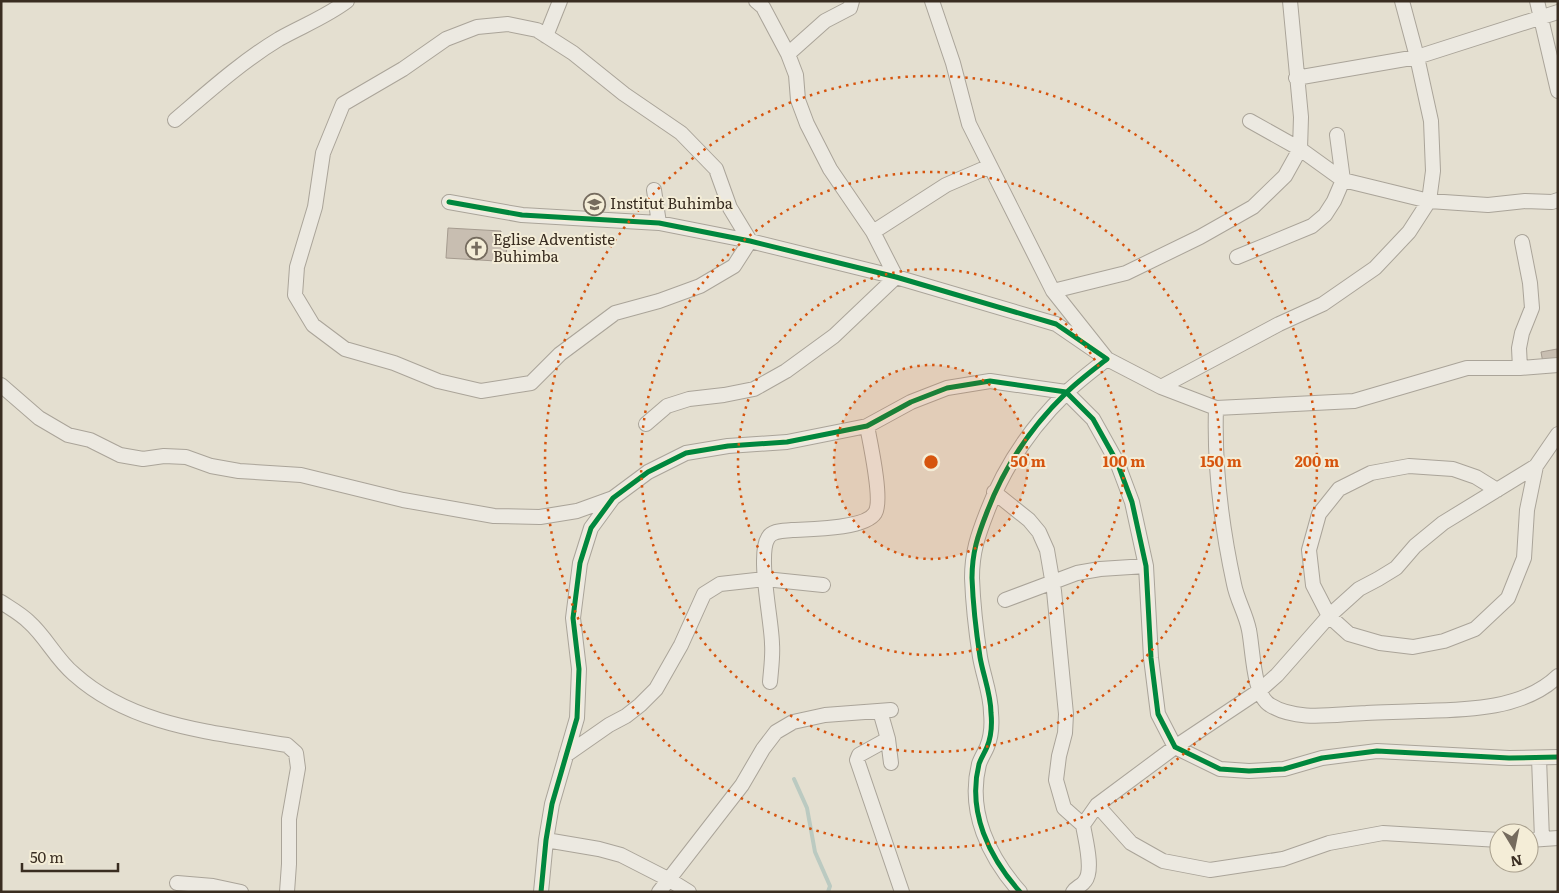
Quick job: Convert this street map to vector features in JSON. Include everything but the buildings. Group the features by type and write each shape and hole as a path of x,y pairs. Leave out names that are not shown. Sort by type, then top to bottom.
{"street":[{"path":"175,120 225,77 279,40 332,12 346,1"},
{"path":"546,36 560,1"},
{"path":"788,54 825,21 850,8 852,1"},
{"path":"932,1 953,63 968,124 1053,291 1106,359"},
{"path":"1053,291 1126,273 1200,237 1253,207 1285,176 1300,149 1301,117 1290,1"},
{"path":"1161,387 1279,324 1323,304 1368,273 1409,232 1429,201 1433,172 1431,121 1418,57 1402,1"},
{"path":"1537,1 1558,91"},
{"path":"762,3 796,74 798,100 807,124 830,169 872,232 896,277"},
{"path":"1296,78 1418,57 1558,12"},
{"path":"508,24 537,30 573,53 624,94 681,132 716,169 730,208 750,241 734,266 700,286 659,301 615,313 560,354 531,383 481,391 438,381 394,363 345,349 313,325 295,295 297,267 315,207 323,153 343,104 403,69 446,39 477,27 508,24"},
{"path":"1250,122 1300,149 1343,180 1429,201 1488,205 1525,201 1552,202 1558,200"},
{"path":"1238,257 1312,226 1325,215 1334,201 1343,180 1337,136"},
{"path":"872,232 946,185 990,166"},
{"path":"654,190 659,223"},
{"path":"449,202 522,215 659,223 750,241 896,277 1056,324 1106,359 1161,387 1216,408 1354,401 1467,368 1520,368 1558,365"},
{"path":"1520,368 1519,348 1522,333 1532,308 1531,290 1522,242"},
{"path":"646,424 667,406 689,399 754,389 786,371 834,336 896,277"},
{"path":"1020,892 1004,874 993,857 976,806 975,791 980,763 988,744 992,712 980,656 974,603 972,561 975,543 994,492 1011,461 1033,429 1066,392 1106,359"},
{"path":"1,385 39,418 68,435 90,440 120,455 143,459 164,456 186,457 211,466 239,471 301,475 403,500 494,516 540,517 577,511 612,498 648,472 686,453 728,446 787,442 867,426 911,402 947,388 990,381 1066,392 1094,419 1117,462 1132,502 1146,566 1151,658 1158,714 1175,748 1220,769 1249,771 1284,769 1322,758 1377,752 1509,758 1558,757"},
{"path":"1216,408 1214,448 1220,513 1234,586 1249,628 1259,691 1268,704 1285,712 1317,716 1441,710 1503,704 1533,694 1558,676"},
{"path":"770,682 772,644 765,579 767,538 774,533 866,521 876,512 878,505 876,484 867,426"},
{"path":"1497,490 1476,477 1452,469 1408,466 1371,473 1339,489 1319,514 1309,550 1313,585 1329,616 1349,634 1380,644 1413,647 1444,641 1475,629 1508,598 1524,558 1526,510 1536,466 1558,434"},
{"path":"1082,825 1097,805 1175,748 1259,691 1277,676 1329,616 1359,589 1378,580 1396,568 1415,546 1443,523 1536,466"},
{"path":"994,492 1029,520 1039,532 1047,550 1053,583 1066,714 1065,733 1059,756 1056,780 1064,808 1082,825 1089,870 1086,881 1074,889 1073,892"},
{"path":"541,892 552,804 577,718 580,669 573,618 580,563 591,528 612,498"},
{"path":"1005,600 1077,573 1146,566"},
{"path":"566,755 609,725 626,716 656,689 681,645 704,594 720,584 765,579 823,586"},
{"path":"1,602 30,622 72,673 91,689 136,713 177,726 288,745 296,753 298,768 290,819 287,892"},
{"path":"659,892 742,785 763,749 776,732 793,722 825,716 885,711 891,763"},
{"path":"888,739 859,755 857,760 902,892"},
{"path":"1537,823 1539,758"},
{"path":"1097,805 1131,842 1163,861 1210,870 1283,859 1329,843 1383,834 1489,839"},
{"path":"1539,839 1558,838"},
{"path":"546,840 599,849 621,855 689,892"},
{"path":"177,883 213,886 241,892"}],"waterway":[{"path":"794,779 807,808 815,852 830,886 828,892"}],"cycle path":[{"path":"449,202 522,215 659,223 750,241 896,277 1056,324 1107,359 1053,406 1020,448 994,495 974,552 972,578 975,618 980,657 991,706 990,734 979,764 976,799 983,833 990,849 1020,892"},
{"path":"541,892 552,804 577,718 579,669 573,618 580,563 591,528 613,498 648,472 686,453 728,446 787,442 867,426 911,402 947,388 990,381 1066,392 1093,419 1117,462 1132,502 1146,566 1151,658 1158,714 1175,747 1220,769 1249,771 1284,769 1322,758 1377,751 1509,758 1558,757"}],"place":[{"name":"Institut Buhimba","path":"594,204"},
{"name":"Eglise Adventiste Buhimba","path":"477,249"}]}
